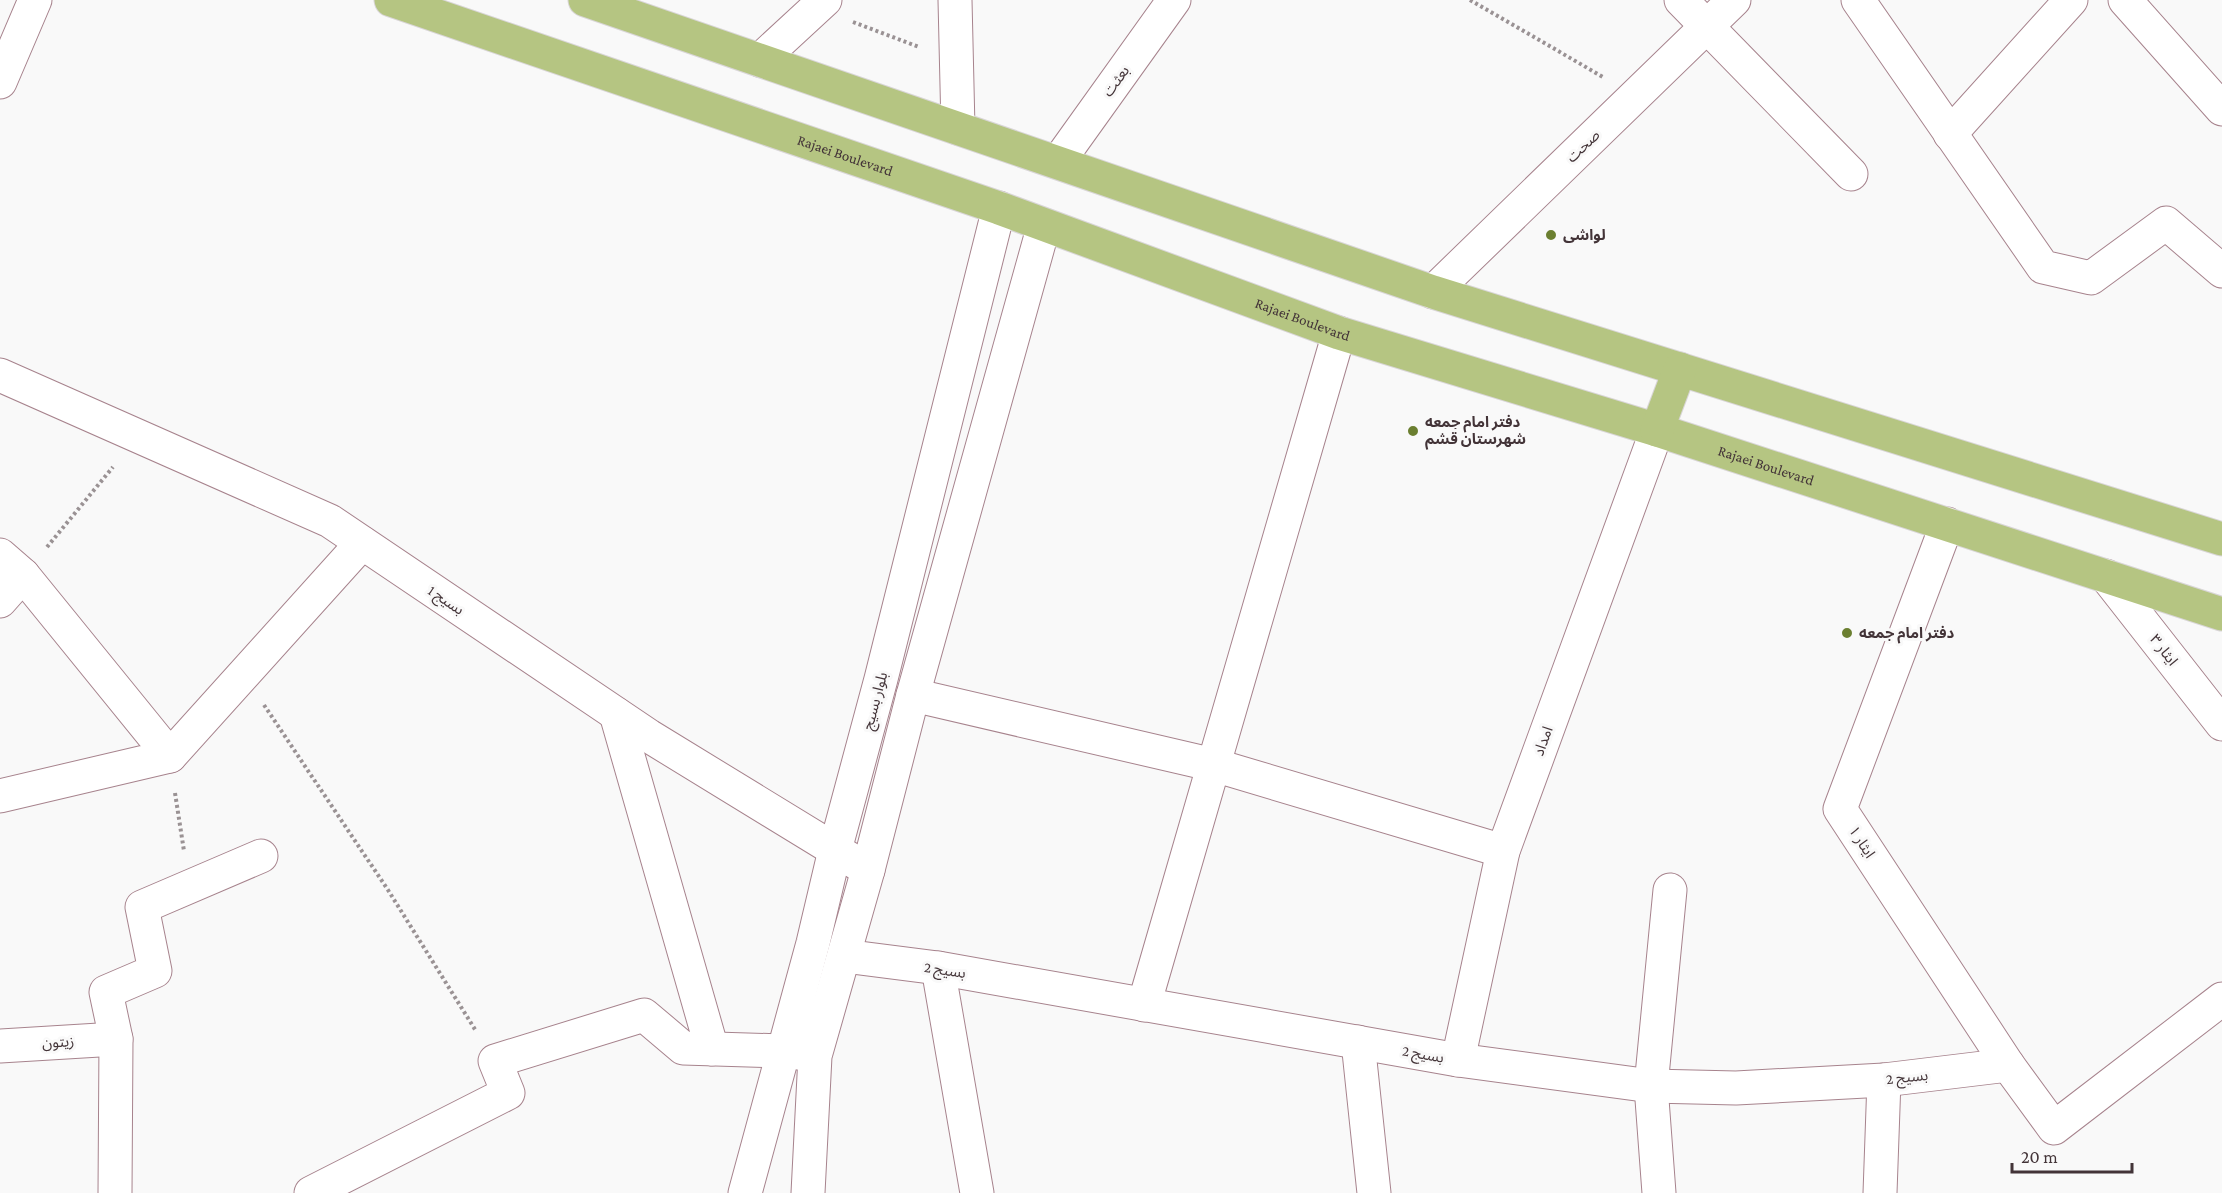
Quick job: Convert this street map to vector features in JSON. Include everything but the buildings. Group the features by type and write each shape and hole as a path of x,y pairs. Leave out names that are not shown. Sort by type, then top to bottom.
{"main road":[{"name":"Rajaei Boulevard","path":"391,0 999,208 1339,333 1657,430 2222,614"},
{"path":"585,0 1433,292 2222,539"},
{"path":"1657,430 1680,369"}],"street":[{"path":"0,82 35,0"},
{"path":"955,0 958,128"},
{"name":"بعثت","path":"1058,162 1174,0"},
{"path":"1681,0 1851,174"},
{"name":"صحت","path":"1433,292 1734,0"},
{"path":"1858,0 2043,267 2091,278 2166,223 2222,272"},
{"path":"1950,134 2071,0"},
{"path":"2125,0 2222,109"},
{"path":"760,60 821,4"},
{"name":"بلوار بسیج","path":"745,1193 813,943 999,208"},
{"path":"808,1193 815,1056 1044,225"},
{"path":"1144,1005 1339,333"},
{"name":"بسیج 1","path":"0,375 330,522 616,714 868,870"},
{"name":"امداد","path":"1458,1060 1503,851 1657,430"},
{"name":"ایثار ۱","path":"1947,524 1840,809 2008,1065 2054,1128 2222,999"},
{"path":"0,796 170,756 362,543"},
{"path":"0,601 12,565"},
{"path":"12,565 170,756"},
{"name":"ایثار ۳","path":"2106,576 2222,724"},
{"path":"913,695 1214,765 1503,851"},
{"path":"616,714 712,1049"},
{"path":"116,1193 116,1039 106,992 155,971 142,907 261,856"},
{"path":"1659,1193 1650,1086 1670,890"},
{"name":"بسیج 2","path":"844,956 938,968 1458,1060 1650,1086 1736,1088 1884,1080 2008,1065"},
{"path":"938,968 977,1193"},
{"path":"311,1193 508,1093 495,1061 644,1015 683,1048 783,1051 815,1056"},
{"name":"زیتون","path":"0,1046 116,1039"},
{"path":"1358,1042 1374,1193"},
{"path":"1880,1193 1884,1080"}],"path":[{"path":"1470,0 1634,96"},
{"path":"821,4 956,61"},
{"path":"12,565 139,436"},
{"path":"244,675 388,890 495,1061"},
{"path":"170,756 189,887"}],"place":[{"name":"لواشی","path":"1551,235"},
{"name":"دفتر امام جمعه شهرستان قشم","path":"1413,431"},
{"name":"دفتر امام جمعه","path":"1847,633"}]}
